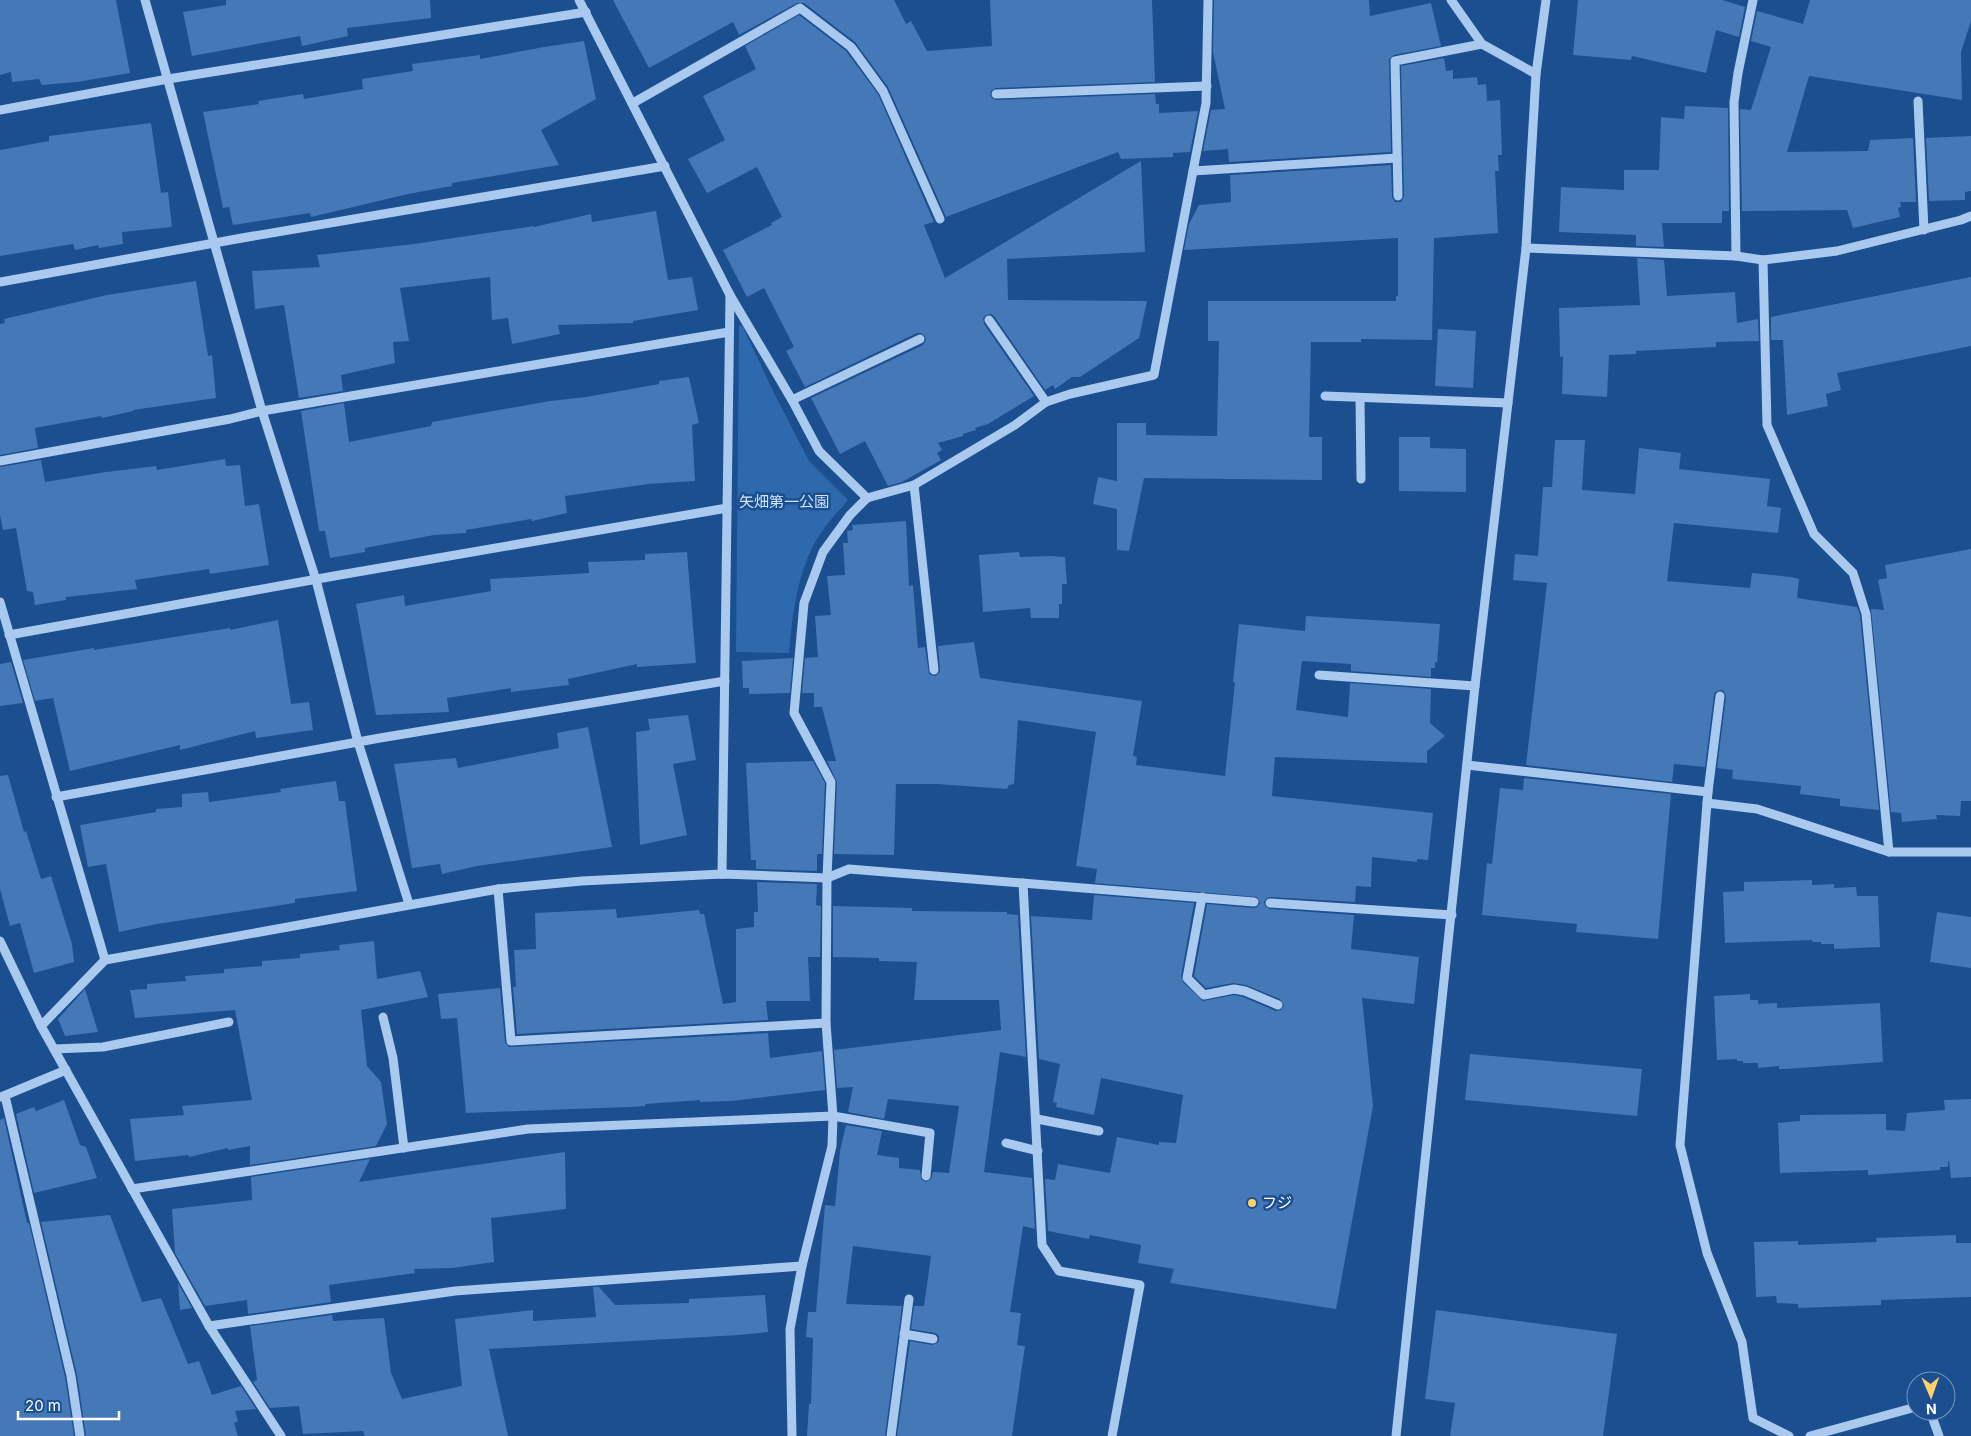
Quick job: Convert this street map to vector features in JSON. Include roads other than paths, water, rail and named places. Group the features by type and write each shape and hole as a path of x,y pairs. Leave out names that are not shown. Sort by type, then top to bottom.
{"street":[{"path":"145,0 262,411 316,580 358,742 409,904"},
{"path":"580,0 730,295 792,400 819,451 867,498"},
{"path":"792,1436 790,1329 802,1266 832,1146 833,1116 826,1023 827,878 831,782 794,713 804,603 823,552 850,515 867,498 914,485 1015,425 1046,402 1070,394 1154,375 1206,103 1208,0"},
{"path":"1452,0 1482,44 1536,74"},
{"path":"1396,1436 1467,765 1526,248 1536,74 1546,0"},
{"path":"1736,256 1734,102 1753,0"},
{"path":"633,104 800,8 851,47 882,91 940,220"},
{"path":"0,110 168,79 586,12"},
{"path":"1398,196 1395,60 1482,44"},
{"path":"996,94 1207,86"},
{"path":"1918,101 1924,230"},
{"path":"1193,171 1397,158"},
{"path":"0,282 665,166"},
{"path":"1526,248 1736,256 1763,260 1837,251 1924,230 1971,216"},
{"path":"1763,260 1767,425 1814,534 1853,573 1866,614 1889,852"},
{"path":"722,874 730,295"},
{"path":"989,320 1046,402"},
{"path":"0,461 230,419 262,411 729,332"},
{"path":"792,400 920,339"},
{"path":"1325,396 1508,404"},
{"path":"1360,398 1361,479"},
{"path":"914,485 934,670"},
{"path":"9,636 727,508"},
{"path":"0,602 105,960"},
{"path":"1319,675 1476,686"},
{"path":"56,797 358,742 724,681"},
{"path":"1720,696 1707,803 1680,1145 1707,1253 1742,1342 1752,1418 1789,1436"},
{"path":"1467,765 1708,792"},
{"path":"1707,803 1757,809 1889,852 1971,852"},
{"path":"41,1026 105,960 498,889 582,881 722,874 827,878 849,869 1254,902"},
{"path":"1023,883 1042,1245 1059,1271 1140,1285 1112,1436"},
{"path":"498,889 510,1041 826,1023"},
{"path":"1202,897 1187,978 1204,995 1234,989 1245,991 1278,1005"},
{"path":"1270,903 1452,915"},
{"path":"0,941 41,1026 132,1189 210,1326 280,1436"},
{"path":"383,1017 394,1058 404,1148"},
{"path":"54,1050 103,1047 229,1022"},
{"path":"66,1070 2,1097 71,1376 80,1436"},
{"path":"132,1189 528,1129 833,1116 930,1133 926,1176"},
{"path":"1036,1119 1099,1131"},
{"path":"1006,1144 1038,1151"},
{"path":"210,1326 455,1291 802,1266"},
{"path":"891,1436 909,1300"},
{"path":"904,1334 934,1339"},
{"path":"1810,1436 1906,1410"},
{"path":"1934,1421 1939,1436"}],"place":[{"name":"フジ","path":"1252,1203"}],"park label":[{"name":"矢畑第一公園","path":"784,502"}]}
